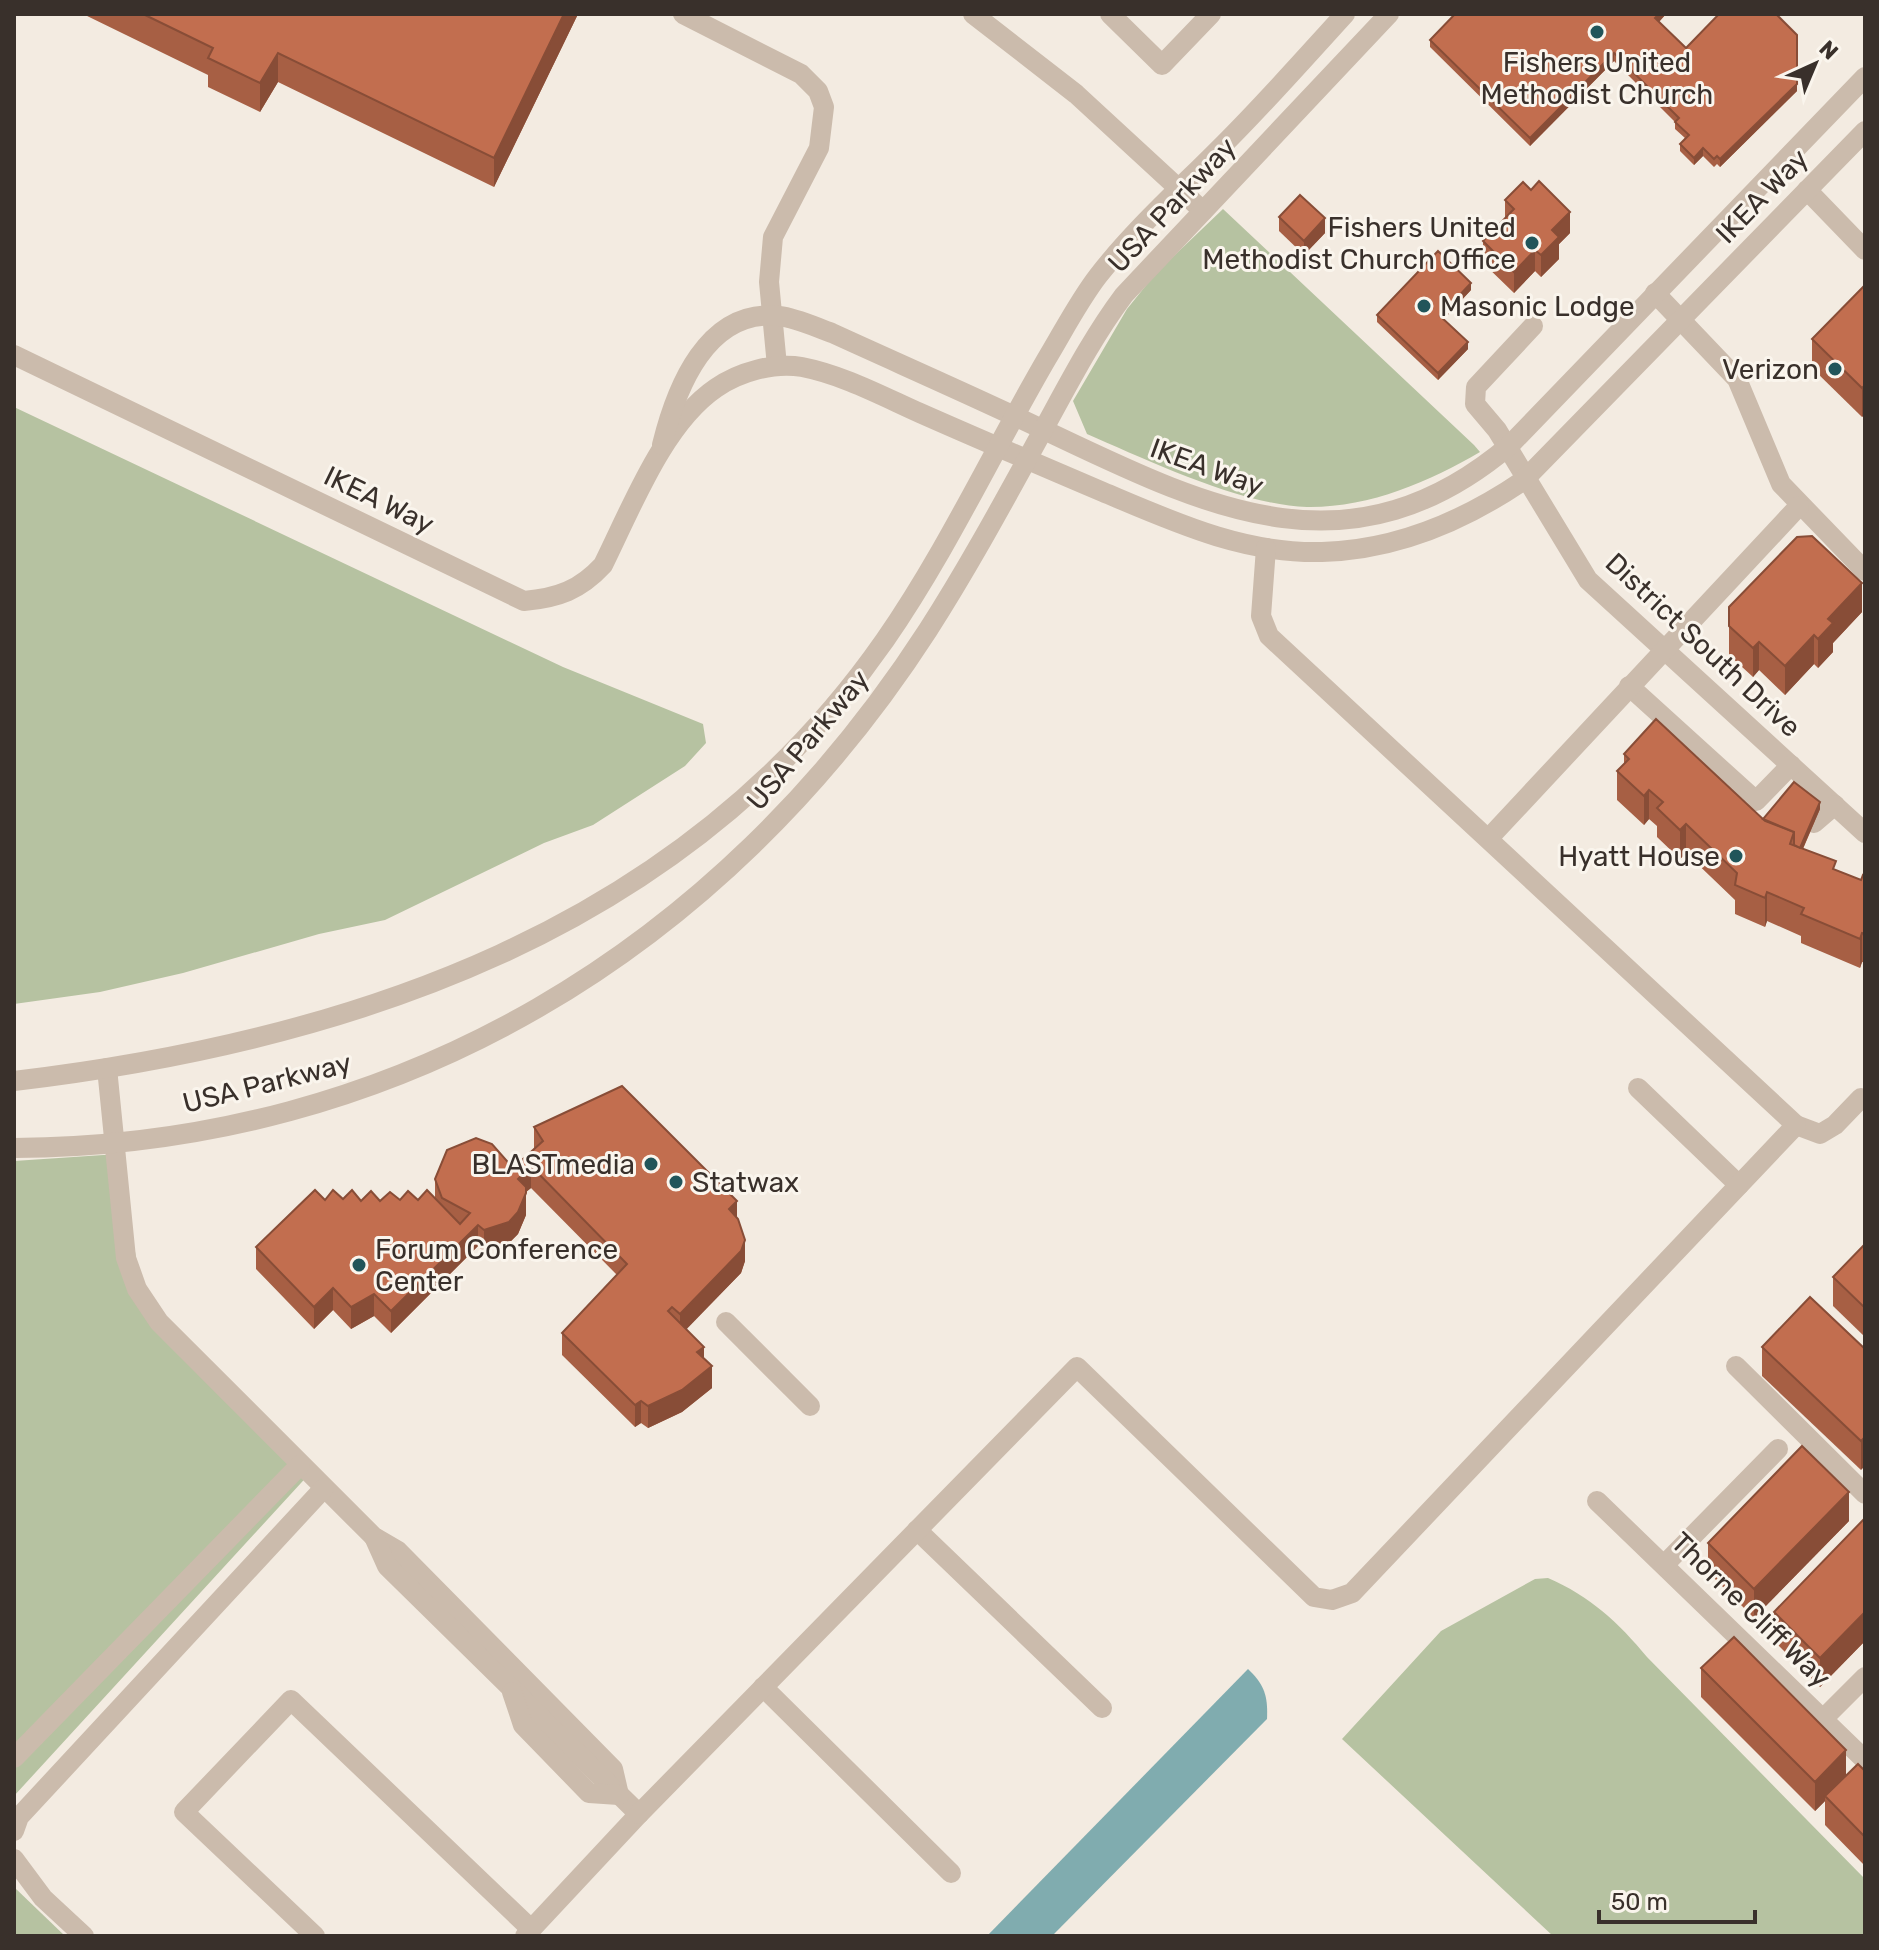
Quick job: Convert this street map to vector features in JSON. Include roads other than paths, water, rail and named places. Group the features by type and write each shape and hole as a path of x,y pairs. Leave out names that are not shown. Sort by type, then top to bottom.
{"street":[{"path":"683,14 801,74 818,91 824,107 819,148 773,237 769,282 777,366"},
{"path":"973,14 1076,94 1203,211"},
{"path":"1110,14 1162,65 1211,14"},
{"name":"USA Parkway","path":"14,1081 195,1052 309,1023 467,970 545,936 663,864 764,782 854,682 886,638 945,542 1012,415 1097,278 1345,14"},
{"path":"1365,41 1381,14"},
{"name":"USA Parkway","path":"14,1148 115,1142 253,1120 348,1094 511,1024 641,942 746,855 847,745 929,629 1110,313 1389,14"},
{"name":"IKEA Way","path":"660,453 669,413 692,364 710,342 729,326 754,316 772,316 801,321 832,333 1221,506 1297,521 1351,519 1407,503 1453,484 1506,448 1865,77"},
{"name":"IKEA Way","path":"14,355 524,601 571,592 603,565 660,453 697,405 716,388 745,374 777,366 801,367 841,378 1026,460 1200,532 1266,548 1321,552 1401,540 1459,519 1524,480 1865,131"},
{"path":"1807,190 1865,250"},
{"path":"1655,293 1737,379 1781,484 1865,571"},
{"name":"District South Drive","path":"1533,326 1476,387 1475,404 1588,580 1865,833"},
{"path":"1489,838 1663,648 1799,506"},
{"path":"1266,548 1261,616 1269,636 1796,1125 1820,1134 1835,1125 1861,1098"},
{"path":"1629,686 1773,815"},
{"path":"1756,801 1791,765"},
{"path":"1814,823 1835,805"},
{"path":"107,1068 126,1258 137,1289 159,1322 374,1537 398,1551 639,1814"},
{"path":"1638,1088 1739,1185"},
{"path":"315,1936 184,1812 291,1700 528,1932 639,1814 1077,1367 1314,1597 1332,1600 1352,1593 1796,1125"},
{"path":"726,1322 810,1406"},
{"path":"1736,1366 1864,1490"},
{"path":"1664,1565 1778,1449"},
{"path":"14,1758 300,1465"},
{"path":"14,1831 19,1817 324,1488"},
{"name":"Thorne Cliff Way","path":"1597,1501 1865,1760"},
{"path":"917,1530 1102,1708"},
{"path":"374,1537 387,1566 510,1688 538,1704"},
{"path":"1823,1719 1865,1677"},
{"path":"763,1687 951,1873"},
{"path":"510,1688 523,1725 589,1793 619,1795"},
{"path":"14,1859 43,1898 84,1936"}],"water":[{"path":"1248,1669 1264,1692 1267,1719 1052,1936 987,1936"}],"place":[{"name":"Fishers United Methodist Church","path":"1597,32"},
{"name":"Fishers United Methodist Church Office","path":"1532,243"},
{"name":"Masonic Lodge","path":"1424,306"},
{"name":"Verizon","path":"1835,369"},
{"name":"Hyatt House","path":"1736,856"},
{"name":"BLASTmedia","path":"651,1164"},
{"name":"Statwax","path":"676,1182"},
{"name":"Forum Conference Center","path":"359,1265"}]}
